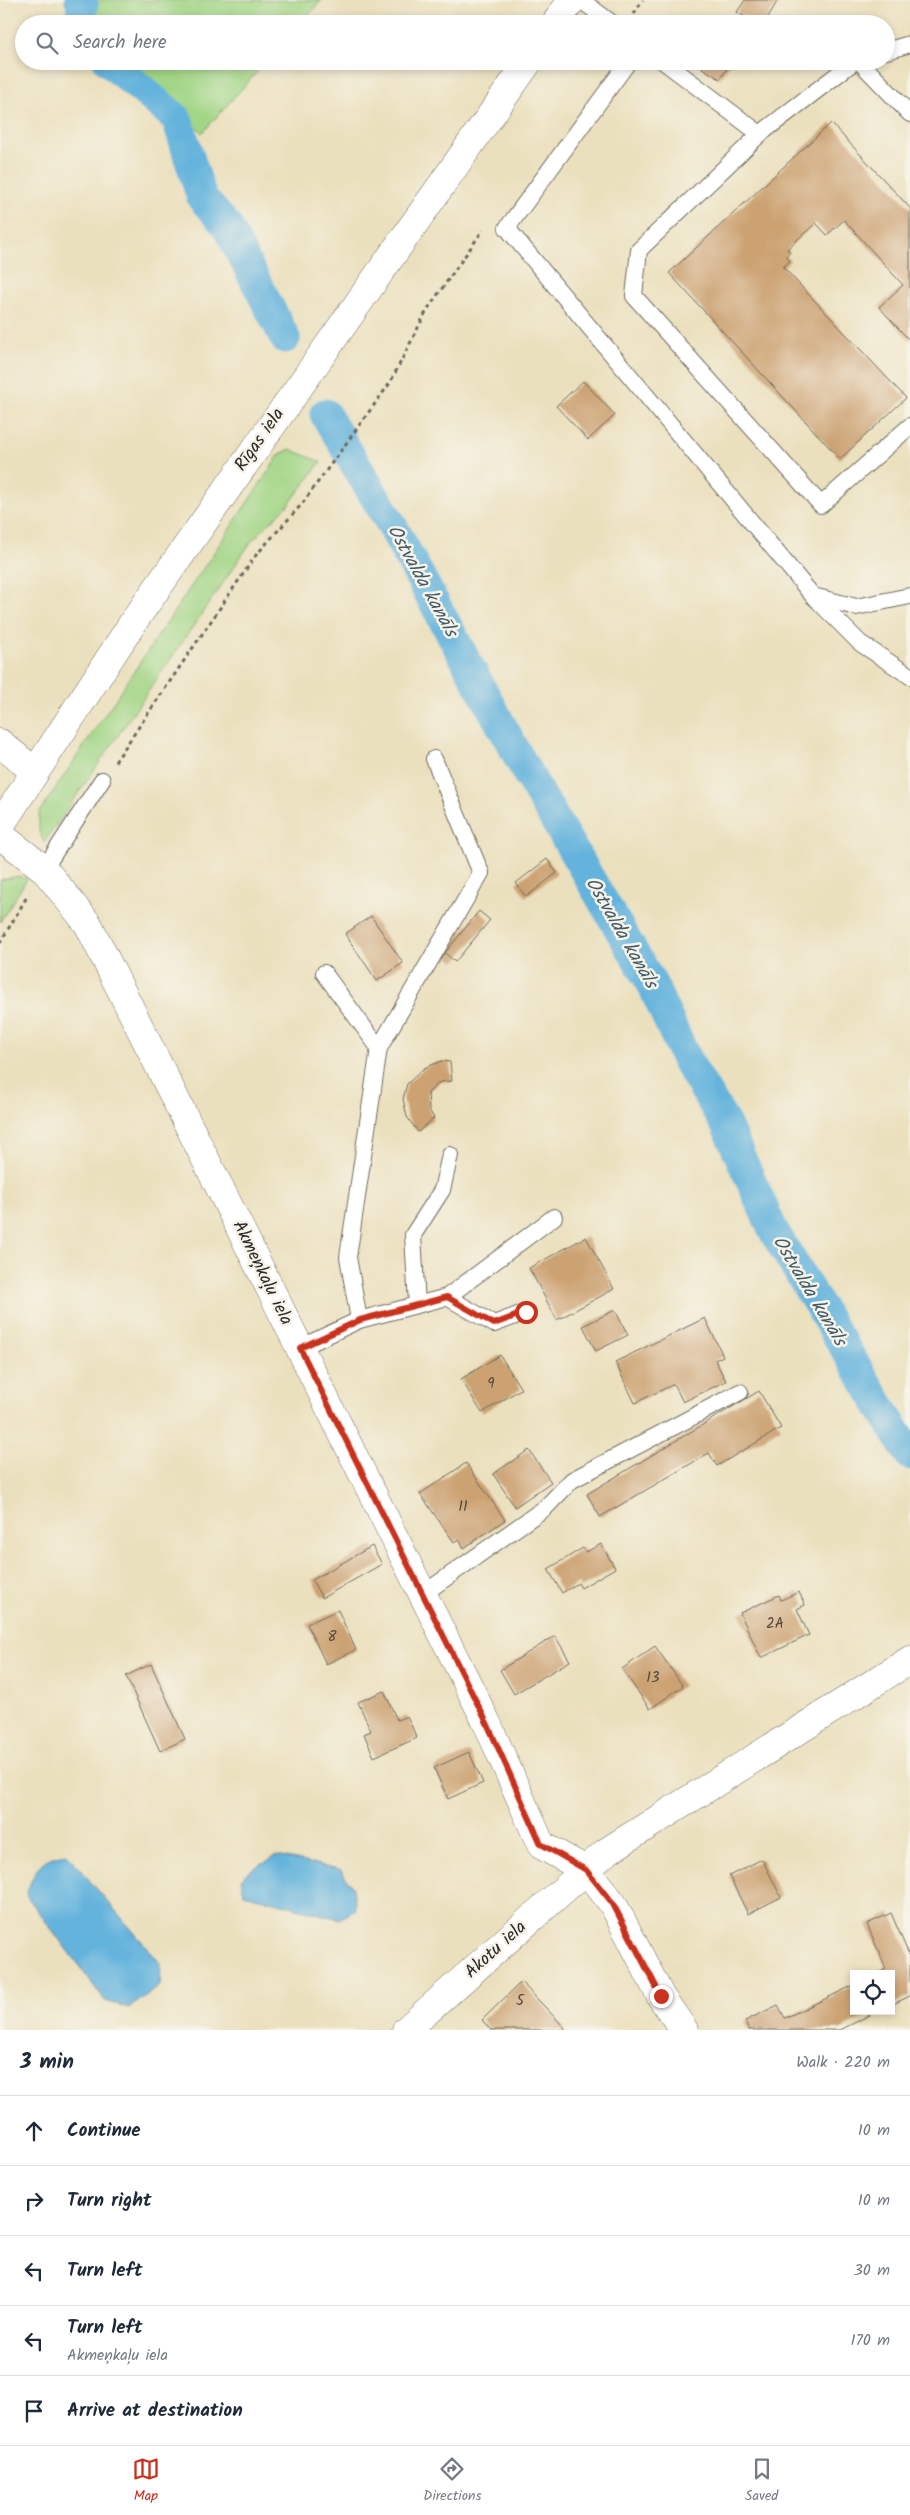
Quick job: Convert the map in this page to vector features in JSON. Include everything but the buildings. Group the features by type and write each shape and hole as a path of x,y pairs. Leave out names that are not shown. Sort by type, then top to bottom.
{"street":[{"path":"561,15 572,0"},
{"name":"Rīgas iela","path":"0,826 34,771 134,621 523,70"},
{"path":"0,742 34,771"},
{"name":"Akmeņkaļu iela","path":"0,835 44,869 88,924 487,1723 541,1844 586,1870 613,1904 661,1996 684,2030"},
{"name":"Akotu iela","path":"406,2030 606,1852 910,1660"}],"lane":[{"path":"581,0 601,15"},
{"path":"895,48 910,44"},
{"path":"622,70 507,228 813,596 860,643 910,676"},
{"path":"675,70 760,134"},
{"path":"845,70 760,134 639,250 634,296 821,505 910,426"},
{"path":"866,70 910,114"},
{"path":"813,596 856,607 910,596"},
{"path":"360,1320 348,1257 380,1048 481,873 434,759"},
{"path":"44,869 102,780"},
{"path":"324,973 380,1048"},
{"path":"417,1305 413,1235 442,1190 450,1155"},
{"path":"300,1348 360,1320 447,1297 554,1217"},
{"path":"447,1297 494,1324 526,1312"},
{"path":"423,1594 545,1508 572,1480 740,1392"}],"path":[{"path":"102,780 256,555 302,504 390,383 427,310 489,222"},
{"path":"0,943 44,869"}],"green space":[{"path":"77,0 322,0 309,15 84,15 74,4"},
{"path":"140,70 259,70 202,133"},
{"path":"290,449 321,462 289,504 251,542 44,843 39,831 39,813 280,454"},
{"path":"19,876 27,879 0,922 0,880"}],"water":[{"path":"67,1854 161,1964 160,1986 129,2008 105,2001 26,1895 39,1866 50,1858"},
{"path":"276,1856 340,1869 353,1888 356,1910 339,1919 244,1894 241,1879 252,1869"}],"waterway":[{"name":"Ostvalda kanāls","path":"80,0 83,3 81,15"},
{"name":"Ostvalda kanāls","path":"119,70 177,119 202,198 227,226 285,338"},
{"name":"Ostvalda kanāls","path":"325,414 390,522 529,776 652,984 686,1059 726,1125 773,1230 910,1455"}],"route":[{"path":"526,1312 494,1324 447,1297 360,1320 300,1348 487,1723 541,1844 586,1870 613,1904 661,1996"}]}
